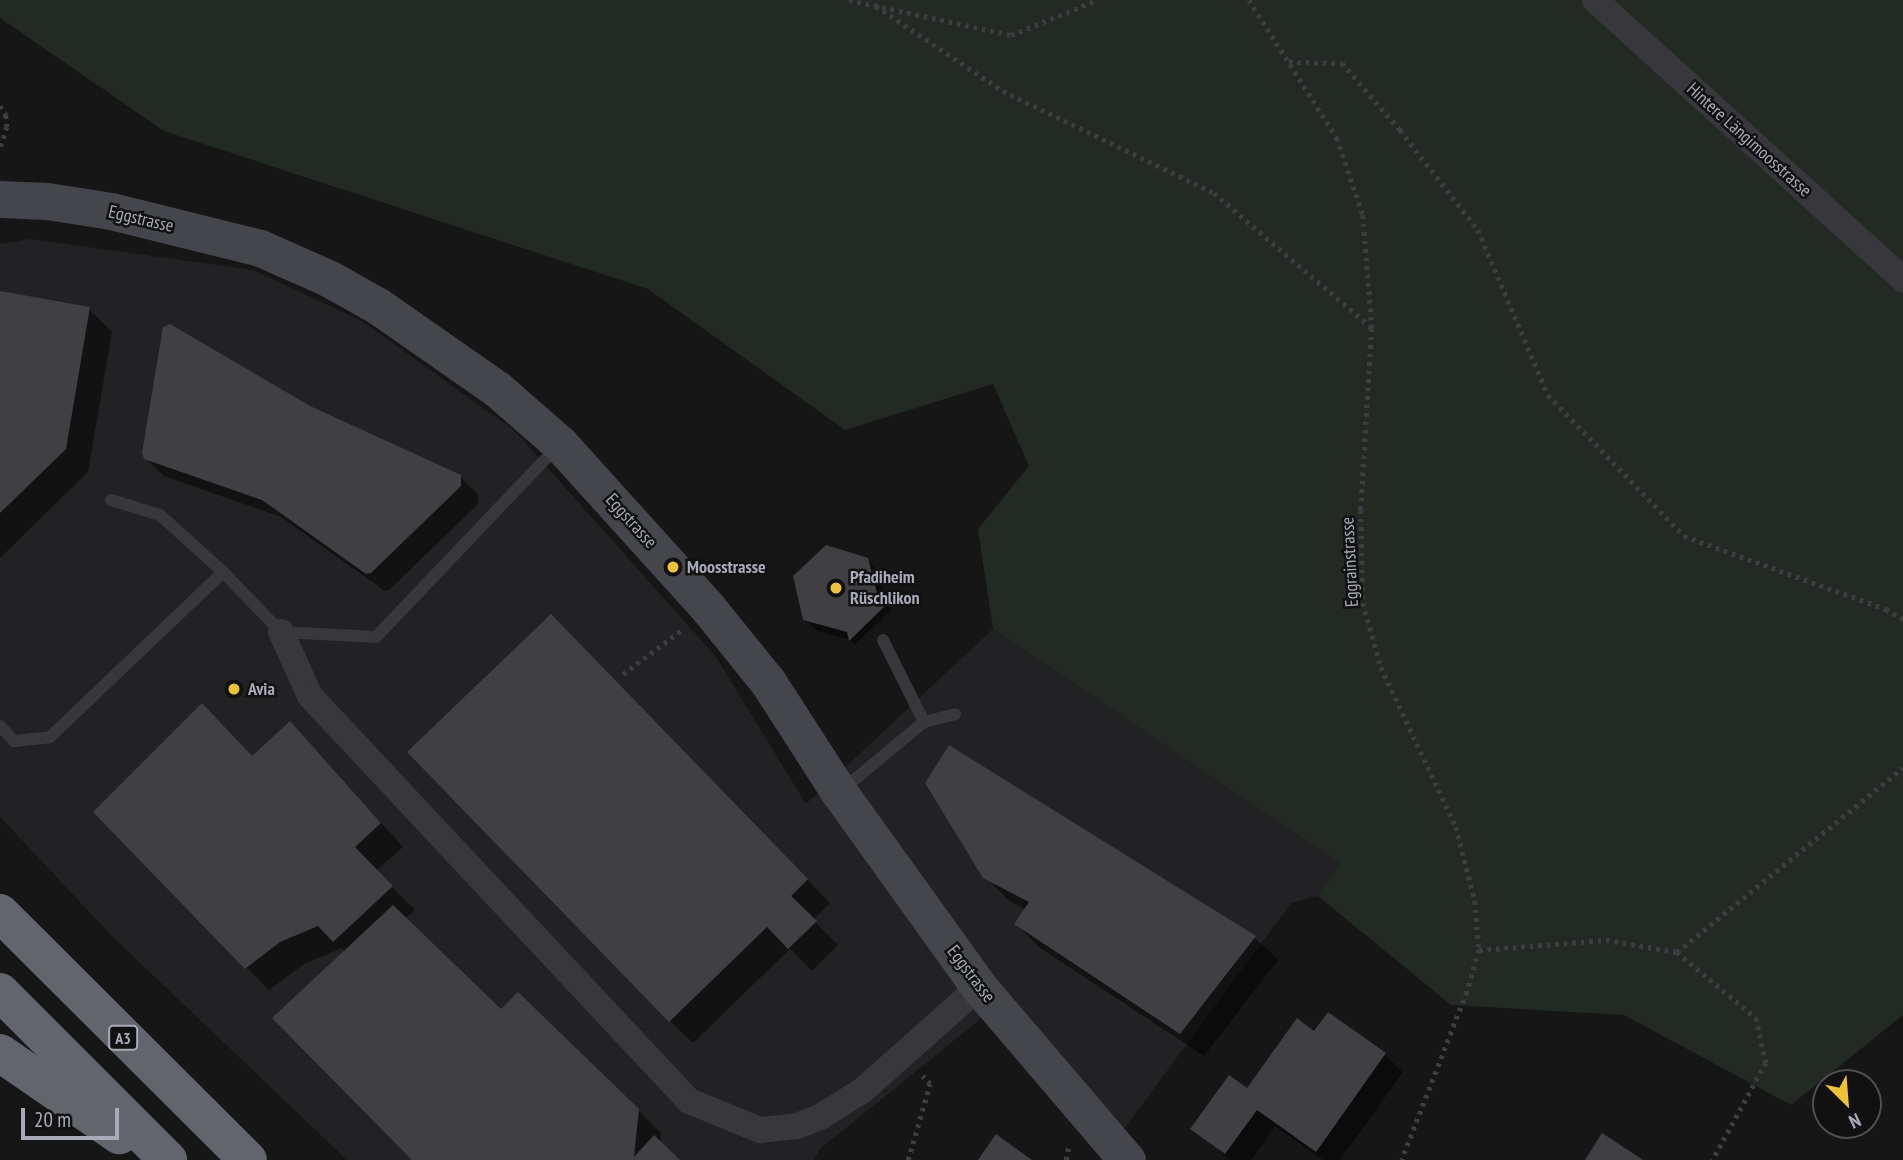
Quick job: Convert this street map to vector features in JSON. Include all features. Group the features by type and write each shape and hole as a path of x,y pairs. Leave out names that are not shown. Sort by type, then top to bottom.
{"highway":[{"name":"A3","path":"0,913 248,1160"},
{"path":"0,992 168,1160"},
{"path":"0,1054 155,1160"}],"main road":[{"name":"Eggstrasse","path":"0,177 47,201"},
{"name":"Eggstrasse","path":"0,199 47,201 111,211 260,248 328,278 378,306 496,389 560,444 709,609 768,682 839,792 979,987 1127,1160"}],"street":[{"name":"Hintere Längimoosstrasse","path":"1595,0 1903,279"},
{"path":"281,632 310,696 689,1101 760,1130 797,1126 820,1117 863,1090 979,987"}],"lane":[{"path":"111,500 160,515 223,572 281,632 376,637 560,444"},
{"path":"0,726 14,740 50,737 223,572"},
{"path":"883,640 924,722"},
{"path":"839,792 924,722 954,714"}],"path":[{"path":"849,0 1011,35 1097,0"},
{"name":"Eggrainstrasse","path":"1249,0 1337,138 1363,215 1372,328 1361,510 1363,603 1381,667 1456,827 1475,901 1479,950 1466,992 1402,1160"},
{"path":"876,6 1003,92 1213,193 1372,328"},
{"path":"1289,62 1342,63 1400,130 1478,230 1548,395 1684,536 1886,609 1903,619"},
{"path":"0,106 6,115 7,127 0,148"},
{"path":"623,674 709,609"},
{"path":"1677,952 1903,768"},
{"path":"1479,950 1606,940 1677,952 1756,1018 1766,1062 1713,1160"},
{"path":"903,1055 930,1084 908,1160"}],"shaded area":[{"path":"0,0 1903,0 1903,1015 1836,1069 1812,1069 1812,1088 1791,1105 1624,1015 1451,1005 1318,896 1340,863 993,629 978,529 1029,466 993,384 845,430 648,289 164,131 0,18"},
{"path":"30,239 253,270 362,321 515,431 716,657 806,804 993,629 1341,863 1318,896 1291,903 1124,1129 1008,997 821,1148 813,1160 347,1160 112,936 0,817 0,244"}],"building":[{"path":"0,291 90,307 66,449 0,513"},
{"path":"170,324 310,406 461,475 461,486 371,573 366,574 262,500 144,459 142,453 163,327"},
{"name":"Pfadiheim Rüschlikon","path":"826,545 868,558 879,601 888,603 849,641 847,632 803,620 793,576"},
{"path":"551,614 808,879 791,896 817,921 788,949 767,927 669,1022 407,752"},
{"path":"202,703 252,756 290,721 381,823 355,847 393,886 333,942 318,926 280,942 245,969 93,812"},
{"path":"949,745 1256,936 1180,1034 1014,924 1029,902 983,878 925,783"},
{"path":"393,905 501,1009 518,992 639,1109 634,1157 654,1135 680,1160 412,1160 272,1018"},
{"path":"1328,1012 1386,1053 1316,1152 1257,1110 1225,1154 1190,1129 1229,1075 1247,1088 1297,1018 1314,1031"},
{"path":"1602,1133 1643,1160 1585,1160"},
{"path":"996,1134 1032,1160 978,1160"}],"place":[{"name":"Moosstrasse","path":"673,567"},
{"name":"Pfadiheim Rüschlikon","path":"836,588"},
{"name":"Avia","path":"234,689"}]}
